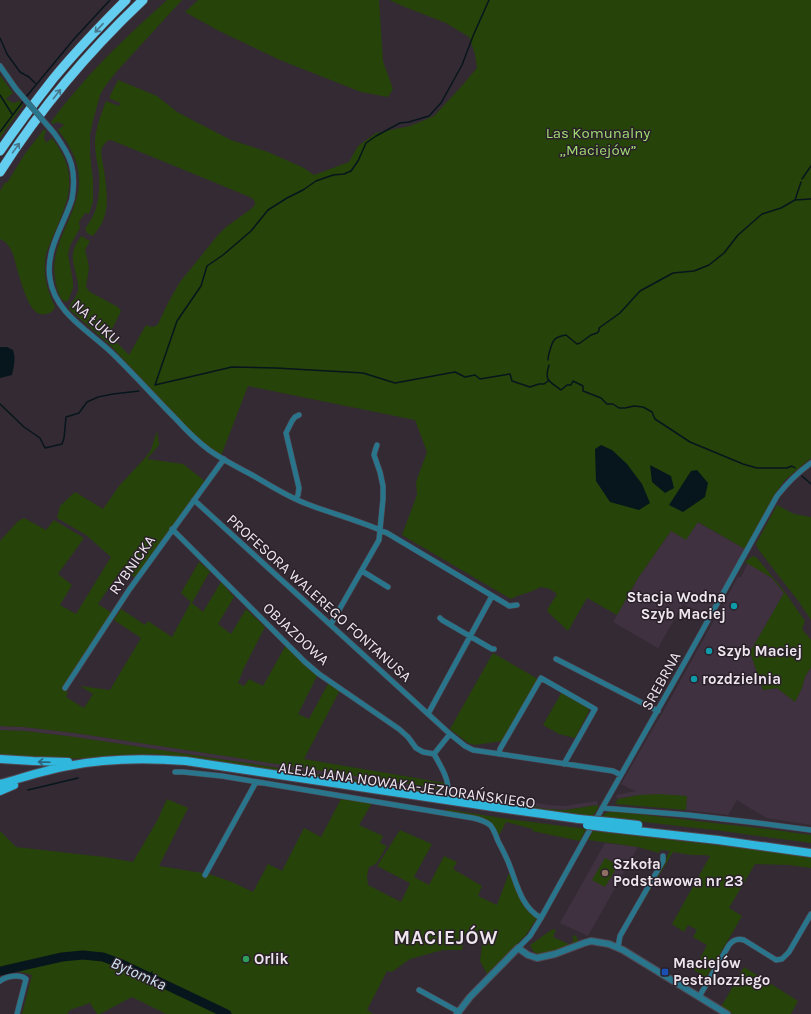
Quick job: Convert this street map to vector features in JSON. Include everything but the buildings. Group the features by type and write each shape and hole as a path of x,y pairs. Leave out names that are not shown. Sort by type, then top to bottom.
{"highway":[{"path":"0,151 23,118 54,79 81,47 126,0"},
{"path":"0,172 33,125 64,85 104,40 143,0"}],"main road":[{"path":"0,759 53,762 97,761"},
{"name":"ALEJA JANA NOWAKA-JEZIORAŃSKIEGO","path":"0,784 66,766 97,761 160,759 186,761 579,821"},
{"name":"ALEJA JANA NOWAKA-JEZIORAŃSKIEGO","path":"0,790 80,768 118,764 159,764 211,770 490,812 611,825 811,853"},
{"name":"ALEJA JANA NOWAKA-JEZIORAŃSKIEGO","path":"611,825 754,840 811,848"}],"street":[{"name":"NA ŁUKU","path":"0,66 16,89 64,146 73,167 73,195 70,206 52,248 49,262 52,288 62,308 75,321 100,341 194,438 210,450 296,499 380,530 394,537 509,606 517,605"},
{"path":"296,499 299,488 286,433 292,421 299,415"},
{"path":"331,624 378,543 380,537 383,486 374,455 377,445"},
{"name":"RYBNICKA","path":"65,688 129,590 224,459"},
{"name":"SREBRNA","path":"518,948 530,936 541,918 777,496 787,483 811,463"},
{"name":"PROFESORA WALEREGO FONTANUSA","path":"194,500 461,744 469,748 498,754 613,771 621,775"},
{"name":"OBJAZDOWA","path":"172,529 305,662 399,729 408,737 416,748 423,752 434,754"},
{"path":"362,571 388,587"},
{"path":"428,714 492,596"},
{"path":"440,618 494,649"},
{"path":"556,658 658,711"},
{"path":"498,754 541,678 595,709 564,764"},
{"path":"448,790 446,777 434,754 450,734"},
{"path":"175,772 222,776 445,813 486,822 490,825 509,864 522,898 530,910 541,918"},
{"path":"205,875 256,782"},
{"path":"602,808 696,816 811,830"},
{"path":"618,947 620,936 663,861 663,856"},
{"path":"699,997 728,946 733,940 744,940 776,960 782,959 789,952 811,914"},
{"path":"609,944 620,936"},
{"path":"419,990 458,1013 478,988 518,948 526,954 540,958 589,942 596,942 618,947 727,1014"},
{"path":"0,981 4,978 18,976 22,976 26,980 17,1014"}],"shaded area":[{"path":"0,347 7,347 13,350 15,359 12,375 0,378"},
{"path":"601,445 612,450 627,464 642,484 650,503 639,510 610,502 596,481 595,449"},
{"path":"650,465 671,476 674,488 665,493 652,482"},
{"path":"697,470 708,483 705,497 683,512 669,505 691,471"},
{"path":"697,522 745,549 707,617 683,604 658,648 613,622 638,578 671,531"},
{"path":"748,563 772,578 784,593 750,653 763,690 777,688 795,702 802,688 805,677 811,667 811,825 767,818 737,800 728,815 686,810 687,796 639,795 618,799 616,795 637,791 621,784 738,577 741,577"},
{"path":"0,726 24,727 75,733 549,805 564,806 597,801 598,805 565,810 548,809 75,737 25,731 0,730"},
{"name":"Szkoła Podstawowa nr 23","path":"605,843 638,847 588,936 560,923"}],"green space":[{"path":"167,0 182,0 118,70 100,95 90,135 93,202 89,214 85,213 79,222 80,228 70,246 68,254 73,288 68,301 63,301 57,287 54,265 60,241 78,193 79,174 76,160 66,141 58,130 64,125 58,122 53,124 51,122 68,100 107,56"},
{"path":"198,0 379,0 383,61 393,89 388,97 361,92 280,60 219,31 185,12"},
{"name":"Las Komunalny „Maciejów”","path":"389,0 811,0 811,458 785,480 775,494 745,549 698,522 686,540 671,531 638,578 617,615 587,598 568,631 547,610 557,594 550,589 541,587 511,599 402,535 417,495 416,482 427,452 415,420 248,386 221,456 199,440 109,344 69,309 78,290 73,253 74,248 81,236 90,241 85,250 89,268 86,287 90,292 118,307 121,311 109,335 129,355 146,325 151,327 158,324 180,282 218,235 255,205 254,200 250,197 111,140 107,141 102,147 101,152 107,198 105,215 102,223 93,236 88,234 85,229 94,214 99,189 99,174 95,147 96,132 106,101 119,106 120,103 109,98 118,80 157,96 177,112 231,140 268,152 304,168 314,175 349,162 358,146 376,133 410,126 434,116 477,68 475,54 469,37 446,23"},
{"path":"0,75 13,93 6,99 13,103 20,101 23,105 0,138"},
{"path":"44,129 46,131 44,137 46,143 52,138 62,154 68,168 69,182 68,196 64,209 46,254 46,281 55,307 51,312 39,314 31,306 24,292 12,251 6,243 0,239 0,191 5,182 7,183 24,155"},
{"path":"157,431 159,445 147,459 183,464 205,481 135,578 123,567 98,604 112,613 62,689 68,692 66,697 84,708 93,694 80,686 110,690 141,638 114,620 121,609 145,625 148,621 172,637 191,602 181,593 199,562 210,571 192,603 203,612 221,582 234,597 218,624 231,634 246,609 265,627 238,683 244,686 249,679 263,686 286,645 318,674 298,714 309,719 329,682 340,690 304,759 445,783 446,790 75,733 24,727 0,726 0,541 17,522 24,518 46,530 54,520 84,538 58,574 72,585 60,605 76,614 111,557 86,535 57,518 60,506 75,492 103,509 119,486 151,450"},
{"path":"777,505 794,514 811,517 811,620 758,549 756,544"},
{"path":"754,556 784,591 805,621 802,629 811,640 811,667 805,677 802,688 795,702 777,688 763,690 750,652 784,593 772,578 745,562"},
{"path":"493,653 538,679 502,741 475,745 468,743 450,729"},
{"path":"562,692 588,707 589,711 575,738 559,734 543,725"},
{"path":"0,730 25,731 75,737 548,809 565,810 598,805 598,808 593,816 530,809 156,754 61,759 0,755"},
{"path":"659,794 687,796 686,810 615,804 618,799 639,795"},
{"path":"167,799 188,808 159,866 209,874 232,882 253,892 268,864 282,871 304,828 321,837 341,799 372,803 359,825 383,836 380,843 387,846 376,864 369,867 367,876 368,885 401,902 410,883 377,866 400,830 432,844 414,877 429,885 444,856 457,862 453,869 482,886 478,896 497,905 509,873 524,903 537,918 526,935 487,974 480,961 483,938 465,934 462,950 443,950 410,959 392,972 387,971 367,1010 373,1014 233,1014 125,963 107,956 95,954 59,954 0,969 0,831 16,847 104,857 133,862 157,821"},
{"path":"446,809 586,829 580,841 532,831 533,829 506,822 500,834 496,834 491,825 448,813"},
{"path":"611,811 811,835 811,843 601,817"},
{"path":"593,831 811,857 811,868 789,865 755,864 729,908 742,916 706,978 694,970 707,945 693,937 697,930 688,925 684,932 672,924 710,856 673,852 636,912 670,851 660,850 659,853 638,847 588,840"},
{"path":"605,858 618,865 605,887 592,880"},
{"path":"553,929 556,930 553,937 571,945 548,954 548,952 537,954 533,951 530,945"},
{"path":"574,935 578,940 576,943 571,945"},
{"path":"82,957 112,963 221,1014 166,1014 132,997 100,1014 97,1014 90,1003 70,1010 67,1014 22,1014 32,975 13,970 63,958"},
{"path":"744,967 798,1001 791,1014 733,1014 721,1007"}],"waterway":[{"path":"26,97 74,39 110,0"},
{"path":"155,385 177,321 201,286 207,266 223,255 251,231 268,210 316,181 351,171 358,161 366,143 376,136 400,123 429,116 441,103 462,65 489,0"},
{"path":"0,38 7,54 20,72 29,77 35,83"},
{"path":"0,95 12,114"},
{"path":"0,132 24,100"},
{"path":"802,179 811,166"},
{"path":"548,360 552,343 555,339 566,335 577,344 580,343 591,335 597,333 599,328 620,313 640,291 673,273 694,271 709,265 724,253 738,235 762,214 781,208 795,200 801,182"},
{"path":"795,200 811,199"},
{"path":"549,365 547,378 553,385 561,390 567,385 571,385 573,381 583,386 583,391 601,398 607,404 613,404 619,408 634,406 643,407 652,412 655,419 690,442 743,464 757,468 787,468 792,466 795,468"},
{"path":"155,385 232,367 363,373 395,383 455,372 465,377 475,375 480,379 510,374 512,381 530,387 544,384 548,381"},
{"path":"0,404 24,427 40,438 45,448 62,444 66,417 79,413 87,402 98,397 139,391"},
{"path":"802,476 811,484"},
{"path":"28,790 78,778"},
{"name":"Bytomka","path":"0,971 62,957 83,955 103,957 122,964 227,1014"},
{"name":"Bytomka","path":"149,977 152,972"}],"place":[{"name":"Stacja Wodna Szyb Maciej","path":"734,606"},
{"name":"Szyb Maciej","path":"709,651"},
{"name":"rozdzielnia","path":"694,679"},
{"name":"Szkoła Podstawowa nr 23","path":"605,873"},
{"name":"Orlik","path":"246,959"},
{"name":"Maciejów Pestalozziego","path":"665,972"}],"district":[{"name":"MACIEJÓW","path":"446,937"}]}
